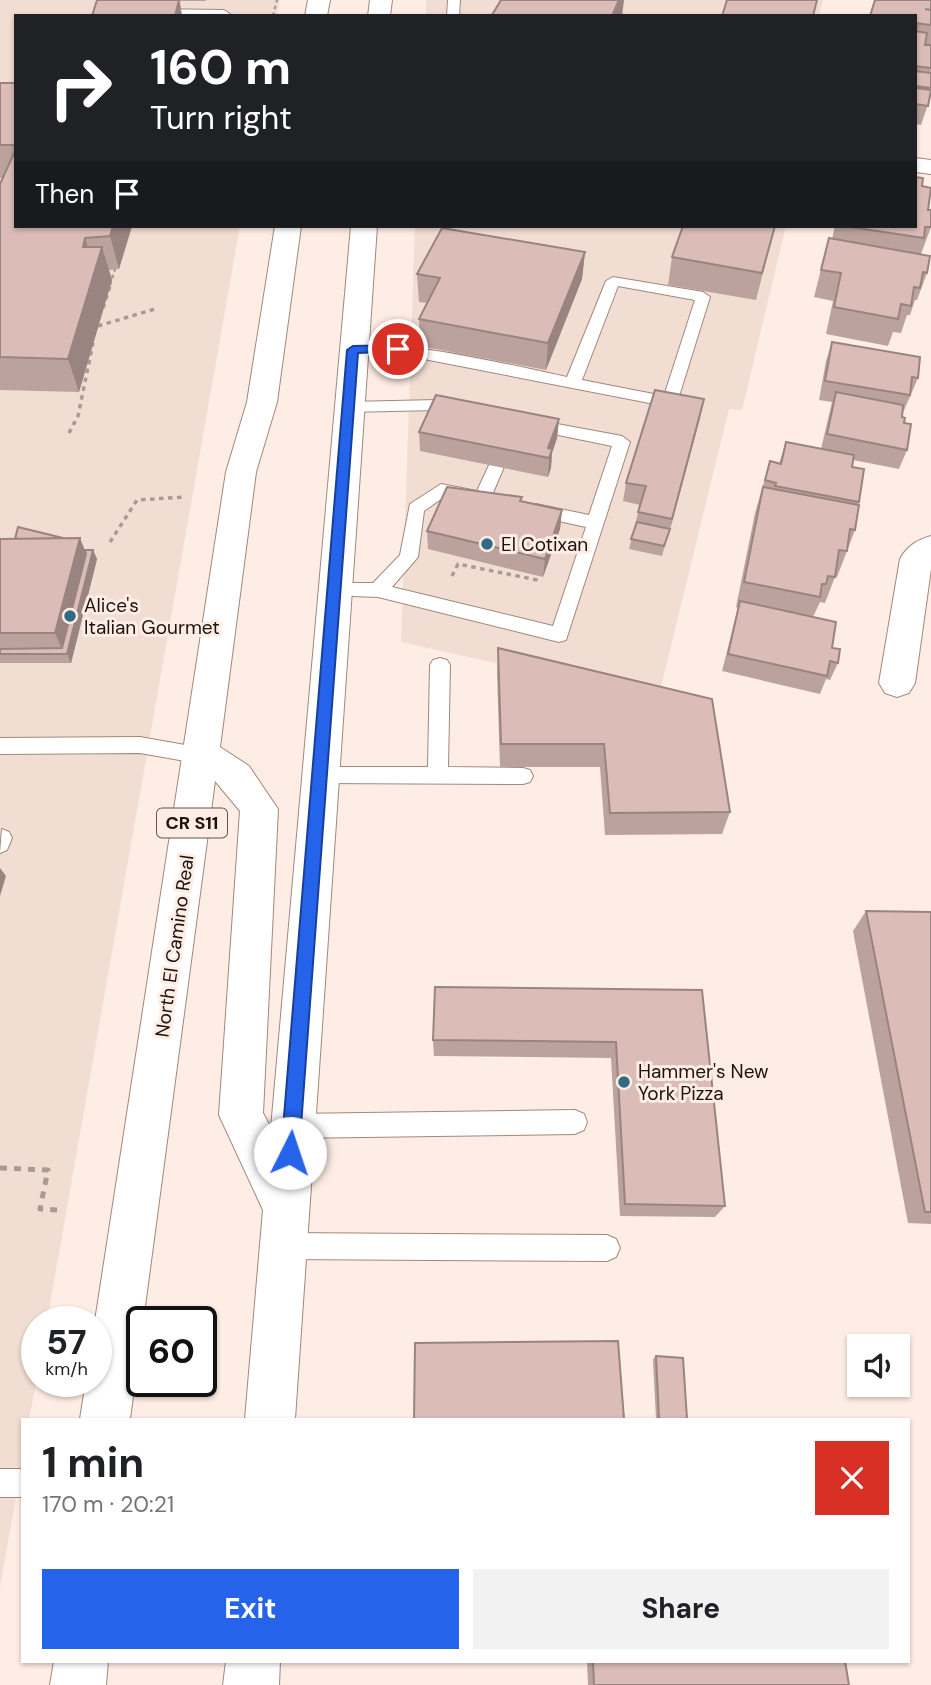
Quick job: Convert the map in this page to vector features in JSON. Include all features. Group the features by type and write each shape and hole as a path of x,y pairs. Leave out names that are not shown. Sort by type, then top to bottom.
{"main road":[{"name":"North El Camino Real","path":"105,1418 241,472 262,402 288,228"},
{"path":"270,1418 363,228"},
{"path":"897,683 916,559 931,548"},
{"path":"202,756 222,764 237,777 259,809 241,1115 284,1226"},
{"path":"78,1685 80,1663"},
{"path":"251,1685 253,1663"}],"lane":[{"path":"134,13 224,14"},
{"path":"353,350 398,349 670,402 703,297 613,281 573,383"},
{"path":"347,407 438,405 477,413"},
{"path":"333,590 378,590 559,635 622,442 515,421"},
{"path":"378,590 409,557 416,508 441,490 489,499 496,467"},
{"path":"521,506 596,523"},
{"path":"438,775 440,665"},
{"path":"0,746 140,745 202,756"},
{"path":"319,775 523,776"},
{"path":"292,1126 575,1122"},
{"path":"284,1226 607,1248"},
{"path":"0,1483 21,1483"}],"path":[{"path":"69,433 78,416 98,327 119,255"},
{"path":"98,327 155,309"},
{"path":"110,542 137,500 184,497"},
{"path":"439,606 458,564 542,581 547,570"},
{"path":"0,1168 48,1170 40,1209 58,1210"}],"shaded area":[{"path":"0,0 280,0 277,14 14,14 14,228 240,228 50,1306 21,1306 21,1397 33,1397 29,1418 21,1418 21,1469 0,1587"},
{"path":"426,0 823,0 820,14 426,14"},
{"path":"415,228 786,228 742,410 729,409 658,699 401,642"}],"building":[{"path":"97,0 179,0 176,14 93,14"},
{"path":"501,0 619,0 613,14 493,14"},
{"path":"727,0 817,0 814,14 723,14"},
{"path":"875,0 931,0 931,25 917,23 917,14 871,14"},
{"path":"917,31 927,33 925,45 931,45 931,68 917,66"},
{"path":"917,71 931,73 931,88 917,86"},
{"path":"0,83 14,83 14,145 0,145"},
{"path":"917,88 931,90 928,106 917,104"},
{"path":"14,153 14,228 112,228 110,236 85,238 83,247 102,247 68,359 0,357 0,184"},
{"path":"917,177 923,178 922,186 931,188 928,210 931,210 931,227 925,227 924,238 857,228 917,228"},
{"path":"442,228 585,252 548,343 419,319 440,278 417,274"},
{"path":"682,228 774,228 762,273 672,257"},
{"path":"829,238 930,256 927,273 923,272 920,288 914,287 911,306 901,304 898,319 834,307 841,273 821,270"},
{"path":"832,342 920,357 918,378 912,377 910,395 825,381"},
{"path":"655,390 704,399 672,519 638,512 646,486 626,483"},
{"path":"836,392 903,405 904,423 911,424 907,450 827,434"},
{"path":"436,395 559,419 548,448 552,449 549,458 419,432"},
{"path":"786,442 854,455 852,467 864,469 859,502 775,486 776,483 765,480 770,461 781,464"},
{"path":"447,487 522,497 520,501 562,510 545,559 427,531"},
{"path":"763,487 859,505 855,530 850,529 847,551 839,550 835,577 828,576 826,584 822,584 820,597 744,582"},
{"path":"637,522 670,529 664,546 631,539"},
{"path":"18,527 63,538 15,539"},
{"path":"80,538 55,633 0,633 0,539"},
{"path":"85,550 93,550 67,654 0,654 0,649 62,648"},
{"path":"740,601 836,622 832,648 840,649 838,663 830,661 827,676 728,654"},
{"path":"498,648 712,699 730,812 610,813 604,744 501,744"},
{"path":"866,911 931,912 931,1212 925,1212"},
{"path":"435,987 702,990 725,1206 625,1204 616,1042 433,1040"},
{"path":"618,1341 624,1418 414,1418 415,1343"},
{"path":"656,1356 683,1358 687,1418 659,1418"},
{"path":"593,1663 845,1663 849,1685 594,1685"}],"place":[{"name":"El Cotixan","path":"487,544"},
{"name":"Alice's Italian Gourmet","path":"70,616"},
{"name":"Hammer's New York Pizza","path":"624,1082"}],"route":[{"path":"290,1153 353,350 398,349"}]}
